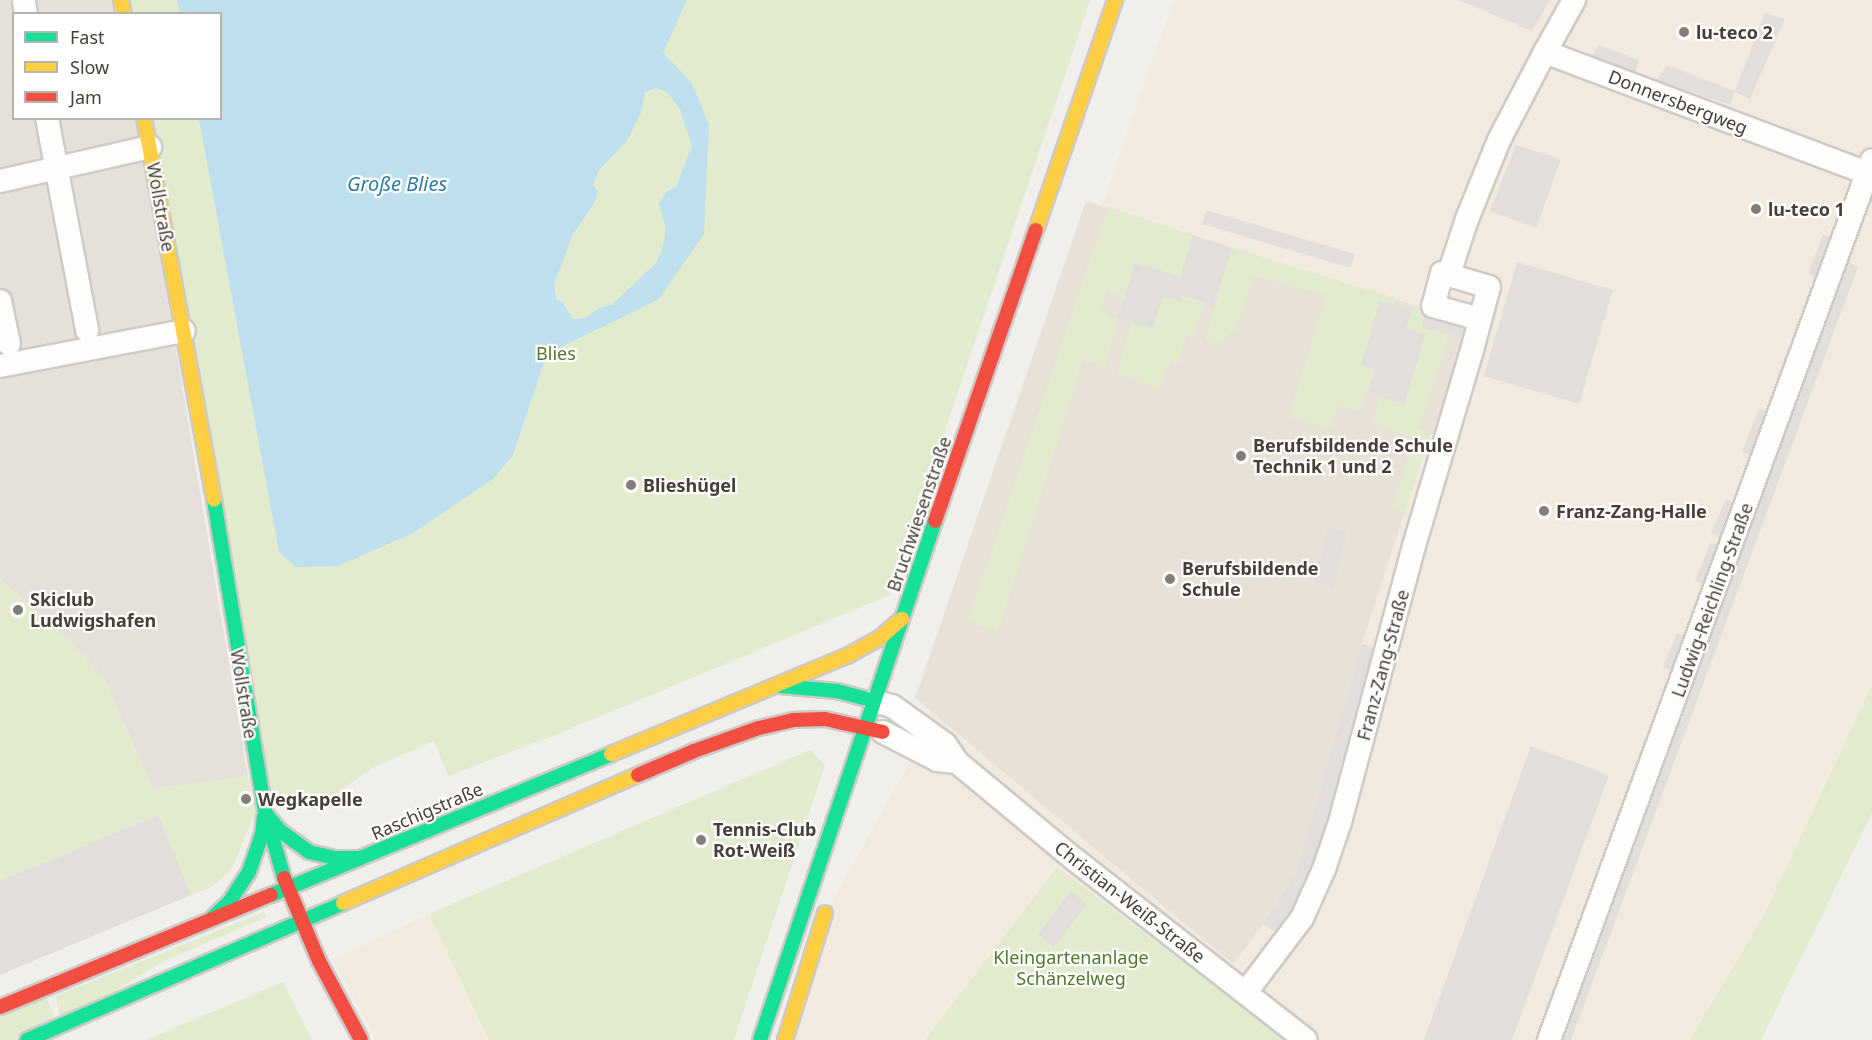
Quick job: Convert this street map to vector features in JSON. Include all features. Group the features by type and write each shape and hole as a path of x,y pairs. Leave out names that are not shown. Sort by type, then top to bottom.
{"street":[{"name":"Bruchwiesenstraße","path":"760,1040 876,734 887,701 902,619 1115,0"},
{"path":"1480,319 1433,306 1442,273 1449,274 1467,219 1498,140 1574,0"},
{"name":"Donnersbergweg","path":"1545,52 1869,167"},
{"path":"47,120 87,330"},
{"name":"Wollstraße","path":"144,120 184,331 265,812 287,889 360,1040"},
{"path":"0,181 150,147"},
{"name":"Ludwig-Reichling-Straße","path":"1549,1040 1869,167"},
{"name":"Franz-Zang-Straße","path":"1246,992 1302,918 1331,850 1489,287 1449,274"},
{"path":"0,301 9,344"},
{"path":"0,366 184,331"},
{"path":"772,685 847,656 881,637 902,619"},
{"name":"Raschigstraße","path":"0,1007 45,994 208,922 772,685 837,691 887,701"},
{"name":"Christian-Weiß-Straße","path":"887,701 945,744 957,762 1083,867 1306,1040"},
{"path":"27,1040 57,1022 301,922 694,751 759,728 793,720 825,719 876,734"},
{"name":"Christian-Weiß-Straße","path":"876,734 937,760 957,762"},
{"path":"265,812 279,830 309,852 336,858 365,857"},
{"path":"208,922 230,901 249,872 262,835 265,812"},
{"path":"785,1040 829,897"}],"shaded area":[{"path":"0,0 114,0 116,12 12,12 12,120 137,120 248,776 153,789 104,678 71,642 0,579"},
{"path":"1175,0 1872,0 1872,685 1764,915 1690,1040 1286,1040 1057,867 925,1040 785,1040 823,918 920,743 1151,63"},
{"path":"1458,0 1550,0 1532,31"},
{"path":"1765,13 1785,19 1750,99 1735,92 1730,105 1657,80 1667,65 1735,91"},
{"path":"1599,45 1639,60 1635,73 1592,56"},
{"path":"1516,145 1561,159 1536,228 1490,211"},
{"name":"Berufsbildende Schule","path":"1086,201 1470,323 1437,435 1430,433 1362,644 1296,872 1263,924 1233,964 915,698"},
{"path":"1206,210 1355,254 1351,268 1202,224"},
{"path":"1823,234 1836,238 1820,279 1808,274"},
{"path":"1193,236 1232,248 1214,305 1183,295 1180,302 1163,296 1153,329 1118,318 1135,263 1180,277"},
{"path":"1845,260 1858,267 1571,1040 1560,1040"},
{"path":"1517,262 1613,290 1579,404 1484,376"},
{"path":"1380,301 1412,310 1406,329 1425,335 1404,404 1368,393 1375,369 1361,365"},
{"path":"1426,311 1470,323 1466,339 1422,327"},
{"path":"1759,409 1769,411 1753,457 1742,452"},
{"path":"1726,499 1737,504 1723,538 1711,533"},
{"path":"1328,529 1347,532 1334,588 1314,581"},
{"path":"1710,543 1720,545 1707,586 1695,581"},
{"path":"1677,633 1688,638 1674,672 1663,667"},
{"path":"1362,644 1379,649 1311,877 1278,934 1263,924 1296,872"},
{"path":"1531,746 1609,775 1512,1040 1424,1040"},
{"path":"158,815 191,895 0,975 0,881"},
{"path":"1071,891 1087,904 1054,947 1038,934"},
{"path":"429,914 489,1040 376,1040 333,959"}],"green space":[{"name":"Blies","path":"131,0 1090,0 890,595 558,734 448,776 434,741 372,768 314,810 280,795 271,795 154,120 222,120 222,12 134,12"},
{"path":"1108,207 1193,236 1180,277 1135,263 1124,298 1106,292 1101,312 1118,318 1105,367 1083,360 998,632 968,621"},
{"path":"1232,248 1395,298 1393,304 1380,301 1362,365 1375,369 1360,412 1338,405 1330,429 1289,416 1326,296 1253,275 1235,333 1228,331 1223,344 1205,340"},
{"path":"1182,295 1204,302 1194,336 1186,335 1178,363 1170,360 1160,389 1117,373 1132,322 1153,328 1163,296"},
{"path":"1413,306 1426,311 1422,327 1449,335 1419,429 1430,433 1405,514 1392,509 1414,437 1372,424 1380,397 1404,404 1425,336 1406,330"},
{"path":"0,579 71,642 104,678 153,789 248,776 255,813 234,864 212,887 191,895 157,815 0,881"},
{"path":"1872,685 1872,813 1761,1040 1690,1040 1764,915"},
{"name":"Tennis-Club Rot-Weiß","path":"810,750 825,765 734,1040 489,1040 429,914"},
{"name":"Kleingartenanlage Schänzelweg","path":"1057,867 1286,1040 925,1040"},
{"path":"264,912 267,917 162,962 110,994 59,1016 56,996"},
{"path":"283,982 312,1040 146,1040 153,1037"},
{"path":"43,989 59,1027 27,1040 0,1040 0,1007"}],"water":[{"name":"Große Blies","path":"177,0 687,0 663,53 691,82 709,124 704,234 659,299 547,354 513,455 493,479 413,533 338,566 296,567 279,552 199,120 222,120 222,12 180,12","holes":["656,88 667,92 680,109 692,146 676,187 666,192 659,204 666,229 662,250 656,263 613,304 598,309 585,318 573,319 562,302 556,299 554,285 572,236 595,202 598,192 593,185 599,170 627,141 641,112 645,92"]}],"traffic: fast":[{"path":"214,500 265,811 284,878"},
{"path":"760,1040 935,521"},
{"path":"780,686 837,691 874,701"},
{"path":"271,895 611,754"},
{"path":"267,815 279,830 309,852 336,858 357,858"},
{"path":"213,917 230,901 249,872 262,835 264,817"},
{"path":"27,1040 343,903"}],"traffic: slow":[{"path":"121,0 124,12"},
{"path":"1036,230 1115,0"},
{"path":"144,120 214,500"},
{"path":"611,754 847,656 881,637 902,619"},
{"path":"343,903 638,775"},
{"path":"785,1040 825,913"}],"traffic: jam":[{"path":"935,521 1036,230"},
{"path":"638,775 694,751 759,728 793,720 825,719 883,732"},
{"path":"284,878 319,961 361,1040"},
{"path":"0,1007 271,895"}],"place":[{"name":"lu-teco 2","path":"1684,32"},
{"name":"lu-teco 1","path":"1756,209"},
{"name":"Berufsbildende Schule Technik 1 und 2","path":"1241,456"},
{"name":"Blieshügel","path":"631,485"},
{"name":"Franz-Zang-Halle","path":"1544,511"},
{"name":"Berufsbildende Schule","path":"1170,579"},
{"name":"Skiclub Ludwigshafen","path":"18,610"},
{"name":"Wegkapelle","path":"246,799"},
{"name":"Tennis-Club Rot-Weiß","path":"701,840"}]}
